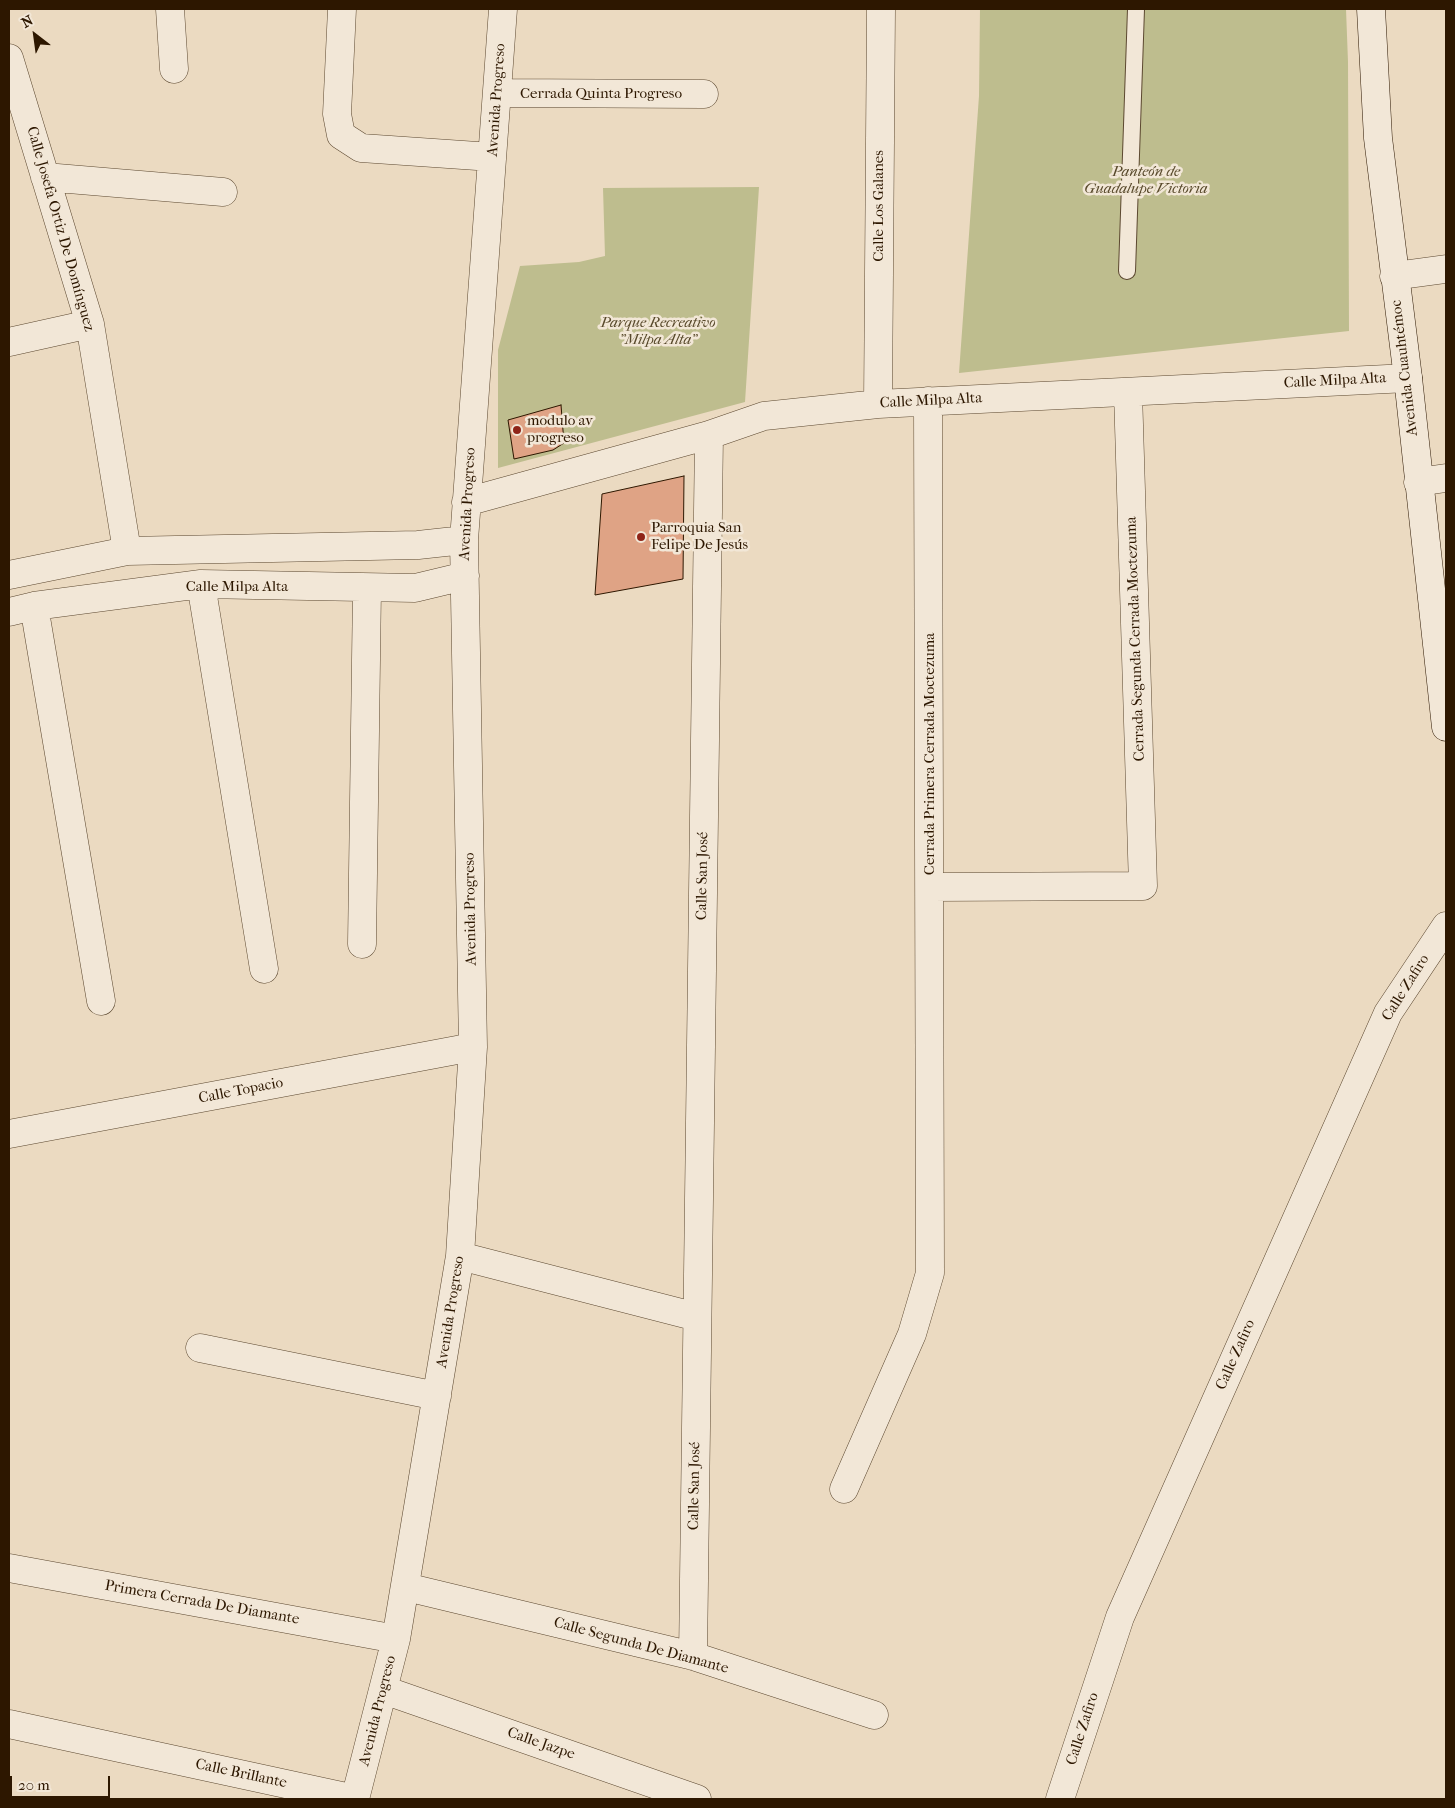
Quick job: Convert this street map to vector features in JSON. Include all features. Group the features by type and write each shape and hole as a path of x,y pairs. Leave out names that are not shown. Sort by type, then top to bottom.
{"street":[{"path":"170,9 174,69"},
{"path":"342,9 337,114 341,135 361,148 492,156"},
{"name":"Avenida Progreso","path":"355,1799 396,1639 460,1256 473,1048 464,540 504,9"},
{"name":"Calle Los Galanes","path":"878,404 881,9"},
{"name":"Avenida Cuauhtémoc","path":"1371,9 1378,138 1408,378 1418,482 1445,691 1446,727"},
{"name":"Calle Josefa Ortiz De Domínguez","path":"9,58 20,132 45,176 90,324 127,551"},
{"name":"Cerrada Quinta Progreso","path":"497,93 704,94"},
{"path":"45,176 223,192"},
{"path":"1394,276 1446,269"},
{"path":"9,342 90,324"},
{"name":"Calle Milpa Alta","path":"466,502 709,435 764,416 878,404 1408,378"},
{"name":"Cerrada Segunda Cerrada Moctezuma","path":"930,887 1143,886 1128,392"},
{"name":"Cerrada Primera Cerrada Moctezuma","path":"844,1489 912,1334 930,1273 932,1106 928,402"},
{"name":"Calle San José","path":"693,1656 709,435"},
{"path":"1418,482 1446,478"},
{"path":"9,575 127,551 418,545 464,540"},
{"name":"Calle Milpa Alta","path":"21,609 201,584 367,589 415,588 465,576"},
{"path":"201,584 264,969"},
{"path":"362,944 367,589"},
{"path":"21,609 101,1002"},
{"name":"Calle Zafiro","path":"1060,1799 1120,1617 1388,1013 1446,926"},
{"name":"Calle Topacio","path":"9,1134 473,1048"},
{"path":"460,1256 697,1317"},
{"path":"200,1348 437,1396"},
{"name":"Primera Cerrada De Diamante","path":"9,1568 396,1639"},
{"name":"Calle Segunda De Diamante","path":"406,1587 693,1656 874,1715"},
{"name":"Calle Jazpe","path":"384,1690 697,1799"},
{"name":"Calle Brillante","path":"9,1724 355,1799"}],"lane":[{"path":"1128,271 1136,9"}],"green space":[{"name":"Panteón de Guadalupe Victoria","path":"980,9 1346,9 1348,62 1349,331 959,373 979,96"},
{"name":"Parque Recreativo \"Milpa Alta\"","path":"759,187 745,402 498,468 498,350 520,266 579,262 605,256 603,188"}],"building":[{"path":"561,405 564,443 553,450 514,459 508,420"},
{"name":"Parroquia San Felipe De Jesús","path":"684,476 683,579 595,595 602,494"}],"place":[{"name":"modulo av progreso","path":"517,430"},
{"name":"Parroquia San Felipe De Jesús","path":"641,537"}]}
